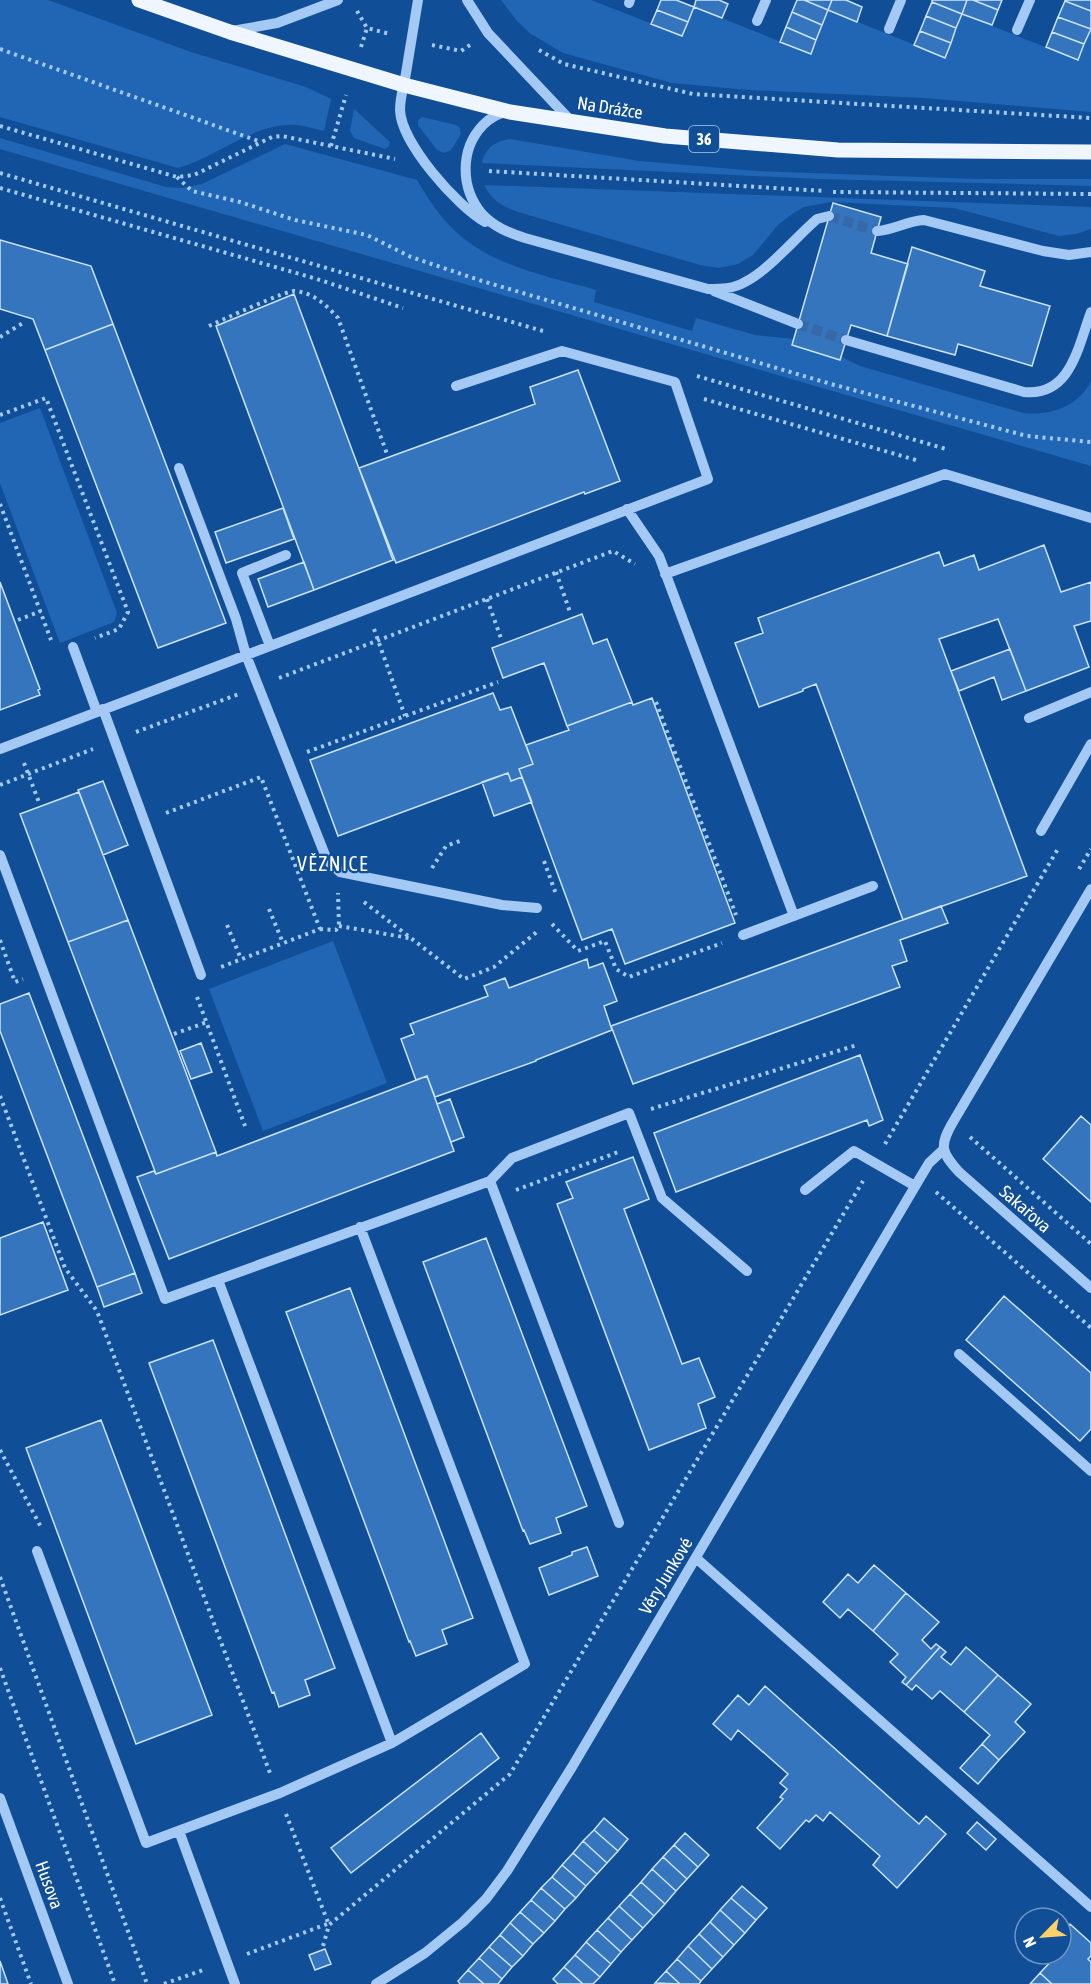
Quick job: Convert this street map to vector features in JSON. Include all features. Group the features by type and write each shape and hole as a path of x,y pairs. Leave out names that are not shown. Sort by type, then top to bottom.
{"main road":[{"name":"Na Drážce","path":"139,0 230,32 404,85 510,112 664,136 838,150 1091,152"}],"street":[{"path":"230,32 277,22 338,0"},
{"path":"418,0 400,108 401,117 408,135 428,166 464,206 481,219 525,238 708,289 798,324"},
{"path":"467,0 488,33 571,121"},
{"path":"757,21 766,0"},
{"path":"889,29 901,0"},
{"path":"1017,30 1030,0"},
{"path":"499,228 480,212 472,198 466,178 466,162 472,138 478,130 492,117 510,112"},
{"path":"708,289 728,288 744,283 757,274 817,219 829,216"},
{"path":"877,231 924,220 1043,251 1069,255 1091,252"},
{"path":"846,339 1024,392 1035,393 1048,390 1064,377 1071,366 1091,312"},
{"path":"0,748 708,479 675,382 562,351 456,386"},
{"path":"179,468 236,619 258,686 327,860 339,877 418,888 502,905 537,908"},
{"path":"665,574 945,474 1091,518"},
{"path":"627,509 659,556 794,916"},
{"path":"270,646 242,573 286,555"},
{"path":"73,647 115,741 201,975"},
{"path":"1029,718 1091,693"},
{"path":"1041,831 1091,744"},
{"path":"0,855 165,1299 490,1181 512,1158 629,1113 662,1198 747,1270"},
{"path":"743,935 873,885"},
{"path":"943,1150 944,1137 1091,889"},
{"name":"Věry Junkové","path":"376,1984 425,1953 463,1922 486,1899 507,1871 572,1767 918,1182 930,1163 943,1150"},
{"name":"Sakařova","path":"943,1150 959,1172 1091,1288"},
{"path":"805,1190 854,1151 918,1182"},
{"path":"490,1181 619,1522"},
{"path":"37,1551 146,1843 278,1794 392,1743 525,1664 360,1227"},
{"path":"218,1280 392,1743"},
{"path":"959,1354 1091,1471"},
{"path":"696,1558 1091,1907"},
{"name":"Husova","path":"0,1798 68,1984"},
{"path":"179,1831 235,1984"}],"path":[{"path":"0,49 261,142"},
{"path":"541,52 564,64 693,94 1091,118"},
{"path":"0,126 177,177 194,175 261,142 282,136 398,159"},
{"path":"521,173 831,192 1091,194"},
{"path":"177,177 192,191 240,202 295,220 367,235 411,257 482,281 831,384 1027,436 1091,441"},
{"path":"0,188 316,279 403,308"},
{"path":"209,326 293,291 311,296 326,304 338,318 387,454"},
{"path":"0,337 23,322"},
{"path":"675,382 698,397 918,460 945,474"},
{"path":"0,416 45,398 128,612 119,629 57,653 0,504"},
{"path":"0,785 613,550 638,565"},
{"path":"556,572 570,612"},
{"path":"487,599 502,641"},
{"path":"367,609 405,716"},
{"path":"18,620 41,612"},
{"path":"287,760 498,682"},
{"path":"550,922 578,951 605,941 616,969 629,977 743,935 656,702"},
{"path":"28,774 40,805"},
{"path":"144,821 261,777 320,929"},
{"path":"418,888 446,846 460,841"},
{"path":"323,1946 329,1925 510,1774 1061,844"},
{"path":"543,861 557,897"},
{"path":"245,1126 190,979 320,929 336,930 339,926 339,877"},
{"path":"339,877 464,979 494,968 542,928"},
{"path":"269,909 283,944"},
{"path":"227,925 242,959"},
{"path":"339,926 411,938"},
{"path":"0,940 15,982 27,977"},
{"path":"174,1035 207,1022"},
{"path":"630,1117 649,1109 857,1045"},
{"path":"0,1096 65,1268 97,1311 329,1925"},
{"path":"953,1122 1091,1244"},
{"path":"496,1198 641,1143"},
{"path":"918,1182 1091,1328"},
{"path":"0,1450 47,1539 37,1551"},
{"path":"0,1577 147,1984"},
{"path":"0,1668 115,1984"},
{"path":"0,1898 31,1984"}],"shaded area":[{"path":"0,0 48,0 191,52 306,87 331,99 324,131 297,125 265,129 178,168 0,117"},
{"path":"501,0 591,0 681,35 694,7 811,54 828,10 945,57 962,14 1078,60 1091,28 1091,112 924,98 749,90 672,83 563,53 531,34 517,21"},
{"path":"354,109 390,142 389,146 385,149 354,138 350,131"},
{"path":"422,117 460,128 461,134 451,150 444,153 437,150 418,125 418,120"},
{"path":"0,138 166,187 182,188 202,184 285,144 417,180 450,226 487,254 522,269 596,290 594,302 692,331 696,318 755,335 794,339 860,366 1023,413 1043,413 1062,408 1079,397 1091,381 1091,466 0,149"},
{"path":"510,139 639,161 757,171 975,179 1091,179 1091,186 819,179 482,163 491,146"},
{"path":"484,185 1089,207 1091,208 1091,229 1059,236 954,208 831,202 804,207 792,214 778,225 753,255 738,264 719,268 700,265 518,212 498,202"},
{"path":"40,408 117,613 114,622 60,643 0,483 0,423"},
{"path":"333,941 387,1083 263,1131 209,989"}],"building":[{"path":"661,0 676,0 694,7 688,22 657,10"},
{"path":"696,0 719,0 728,4 722,18 694,7"},
{"path":"797,0 804,0 828,10 822,25 792,12"},
{"path":"804,0 832,0 828,10"},
{"path":"832,0 846,0 862,7 857,22 828,10"},
{"path":"932,0 967,0 962,14 932,2"},
{"path":"967,0 973,0 998,10 992,25 962,14"},
{"path":"973,0 1002,0 998,10"},
{"path":"1065,0 1091,0 1091,11 1065,1"},
{"path":"1065,1 1091,11 1091,29 1058,17"},
{"path":"932,2 962,14 956,28 926,16"},
{"path":"657,10 688,22 682,36 651,24"},
{"path":"792,12 822,25 816,40 786,27"},
{"path":"926,16 956,28 951,43 920,31"},
{"path":"1058,17 1091,29 1084,44 1052,32"},
{"path":"786,27 816,40 811,54 780,42"},
{"path":"920,31 951,43 945,58 914,45"},
{"path":"1052,32 1084,44 1078,60 1046,47"},
{"path":"833,203 881,217 871,253 908,264 887,336 851,325 840,360 792,345"},
{"path":"0,240 91,266 113,324 45,350 33,319 0,309"},
{"path":"912,247 985,271 980,286 1050,306 1032,366 958,344 955,355 887,336"},
{"path":"294,294 393,560 314,590 216,326"},
{"path":"113,324 226,623 158,648 45,350"},
{"path":"578,370 620,481 585,494 584,492 396,563 359,468 535,404 530,387"},
{"path":"283,508 294,539 226,563 215,532"},
{"path":"1044,545 1061,592 1091,582 1091,621 1074,626 1089,667 1026,691 998,619 939,639 1027,876 903,920 816,684 759,707 735,643 763,633 758,618 939,552 944,566 974,555 979,570"},
{"path":"304,562 314,590 268,607 258,579"},
{"path":"0,582 40,689 38,690 40,695 0,710"},
{"path":"582,614 593,644 607,639 632,702 567,726 544,663 503,678 492,648"},
{"path":"1010,649 1026,691 1002,700 994,677 959,691 951,671"},
{"path":"493,693 500,710 511,707 533,764 519,769 522,777 511,781 508,773 338,836 310,760"},
{"path":"652,698 735,923 625,964 612,929 582,940 519,769 533,764 526,745 569,730 567,726 632,702 633,705"},
{"path":"508,773 511,781 522,777 532,802 494,816 482,782"},
{"path":"103,781 128,845 103,855 78,790"},
{"path":"79,792 128,920 68,942 20,814"},
{"path":"941,906 948,923 900,940 907,961 892,966 900,987 633,1084 611,1026"},
{"path":"128,920 216,1152 156,1174 68,942"},
{"path":"587,959 589,968 603,963 617,1001 604,1006 612,1030 536,1061 435,1097 427,1076 416,1080 401,1039 414,1034 410,1024 488,996 484,986 505,978 509,988"},
{"path":"29,993 135,1273 97,1287 0,1031 0,1004"},
{"path":"201,1043 212,1072 191,1079 180,1051"},
{"path":"860,1055 883,1120 869,1126 867,1120 676,1192 654,1133"},
{"path":"427,1076 454,1151 169,1259 137,1177 154,1171 156,1174 216,1152 217,1156"},
{"path":"450,1099 464,1137 451,1142 437,1104"},
{"path":"1081,1116 1091,1125 1091,1202 1043,1159"},
{"path":"633,1157 649,1199 624,1209 682,1364 699,1358 715,1397 698,1404 706,1428 649,1450 557,1204 573,1198 566,1182"},
{"path":"43,1222 68,1290 0,1315 0,1238"},
{"path":"486,1238 587,1506 556,1518 561,1533 530,1544 523,1531 423,1262"},
{"path":"135,1273 142,1293 104,1307 97,1287"},
{"path":"350,1288 473,1618 442,1630 447,1644 416,1656 286,1312"},
{"path":"1004,1296 1091,1373 1091,1429 1080,1441 966,1340"},
{"path":"213,1340 335,1668 305,1680 310,1695 279,1707 149,1363"},
{"path":"101,1420 212,1715 136,1744 26,1448"},
{"path":"587,1547 598,1576 549,1595 539,1568"},
{"path":"874,1565 906,1593 873,1631 848,1609 840,1618 823,1602 848,1574 858,1583"},
{"path":"906,1593 939,1622 922,1640 931,1649 936,1644 940,1647 906,1685 902,1682 906,1677 890,1662 898,1654 873,1631"},
{"path":"940,1647 946,1652 941,1657 951,1665 966,1647 998,1675 964,1712 940,1691 932,1699 916,1685 912,1690 906,1685"},
{"path":"998,1675 1031,1704 1015,1722 1025,1732 999,1760 982,1744 990,1735 964,1712"},
{"path":"765,1686 919,1824 926,1816 946,1834 897,1888 873,1865 880,1856 830,1812 823,1821 816,1815 809,1822 806,1820 780,1849 757,1828 783,1799 780,1797 787,1789 780,1783 788,1774 738,1730 731,1740 713,1724 738,1695 749,1705"},
{"path":"481,1733 499,1758 351,1873 331,1848"},
{"path":"982,1744 999,1760 978,1784 960,1768"},
{"path":"604,1818 628,1839 618,1851 594,1830"},
{"path":"977,1822 996,1839 986,1850 967,1833"},
{"path":"594,1830 618,1851 607,1863 583,1841"},
{"path":"685,1833 709,1855 698,1867 674,1845"},
{"path":"583,1841 607,1863 597,1874 573,1853"},
{"path":"674,1845 698,1867 687,1879 663,1857"},
{"path":"573,1853 597,1874 586,1886 562,1865"},
{"path":"663,1857 687,1879 676,1891 652,1869"},
{"path":"562,1865 586,1886 576,1898 552,1877"},
{"path":"652,1869 676,1891 665,1904 641,1882"},
{"path":"552,1877 576,1898 565,1909 541,1888"},
{"path":"641,1882 665,1904 654,1916 630,1894"},
{"path":"742,1886 767,1908 756,1920 731,1898"},
{"path":"541,1888 565,1909 555,1921 531,1900"},
{"path":"630,1894 654,1916 643,1928 619,1906"},
{"path":"731,1898 756,1920 745,1933 720,1910"},
{"path":"531,1900 555,1921 544,1933 520,1912"},
{"path":"619,1906 643,1928 632,1940 608,1918"},
{"path":"720,1910 745,1933 734,1945 710,1922"},
{"path":"520,1912 544,1933 533,1944 510,1923"},
{"path":"608,1918 632,1940 621,1952 597,1930"},
{"path":"710,1922 734,1945 723,1957 699,1934"},
{"path":"510,1923 533,1944 523,1956 500,1935"},
{"path":"1073,1927 1091,1943 1091,1956 1088,1959 1091,1962 1091,1984 1052,1984 1040,1973 1047,1966 1073,1966"},
{"path":"597,1930 621,1952 611,1964 586,1942"},
{"path":"699,1934 723,1957 712,1969 688,1946"},
{"path":"500,1935 523,1956 512,1967 489,1947"},
{"path":"586,1942 611,1964 600,1977 575,1955"},
{"path":"688,1946 712,1969 701,1981 677,1959"},
{"path":"489,1947 512,1967 502,1979 479,1958"},
{"path":"325,1949 331,1964 315,1970 309,1955"},
{"path":"575,1955 600,1977 593,1984 583,1984 564,1967"},
{"path":"479,1958 502,1979 498,1984 484,1984 468,1970"},
{"path":"677,1959 701,1981 699,1984 680,1984 666,1971"},
{"path":"0,1961 8,1984 0,1984"},
{"path":"564,1967 583,1984 558,1984 553,1979"},
{"path":"468,1970 484,1984 460,1984 458,1981"},
{"path":"666,1971 680,1984 655,1983"},
{"path":"1040,1973 1052,1984 1030,1984"}],"tunnel":[{"path":"829,216 877,231"},
{"path":"798,324 846,340"}],"district":[{"name":"VĚZNICE","path":"333,864"}]}
